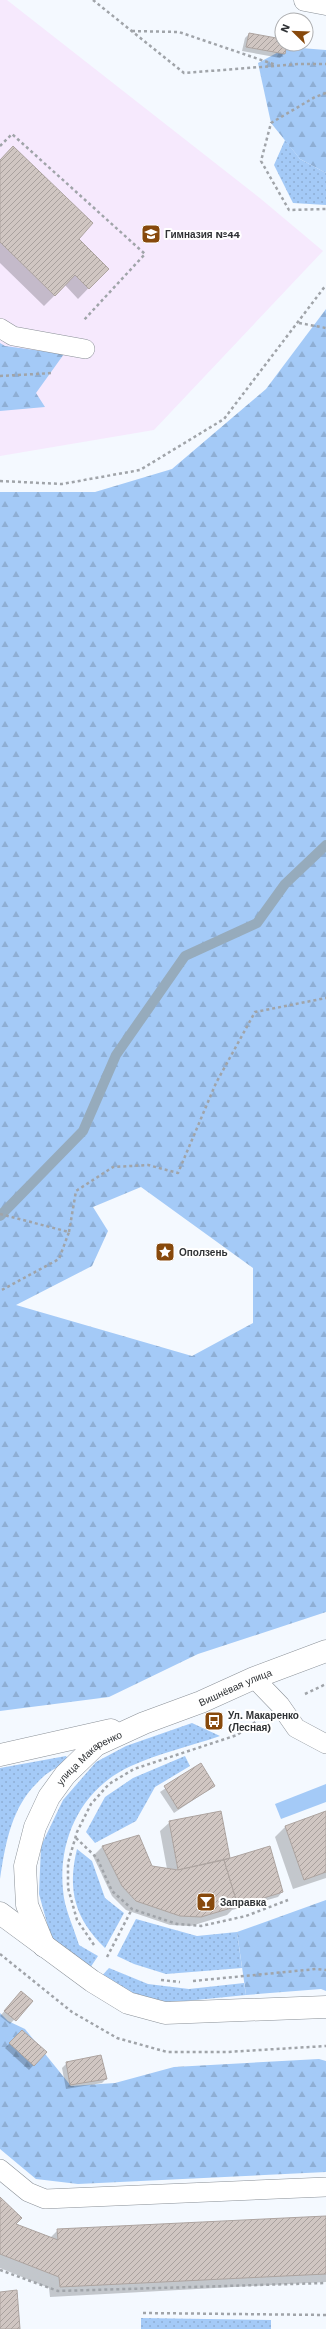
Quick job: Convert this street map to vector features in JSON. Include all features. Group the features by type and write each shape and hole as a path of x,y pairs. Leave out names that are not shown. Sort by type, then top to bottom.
{"street":[{"path":"305,0 326,4"},
{"name":"Вишнёвая улица","path":"144,1723 201,1702 254,1678 326,1651"},
{"name":"улица Макаренко","path":"0,1754 144,1723"},
{"name":"улица Макаренко","path":"44,1946 27,1905 25,1866 35,1827 49,1797 65,1775 96,1745 144,1723"},
{"path":"0,1913 92,1981 128,2003 165,2013 326,2007"}],"lane":[{"path":"0,328 13,336 85,349"},
{"path":"254,1678 280,1705 296,1728 326,1744"},
{"path":"0,2169 28,2192 45,2199 326,2187"}],"path":[{"path":"93,0 184,73 326,64"},
{"path":"132,31 179,32 278,66"},
{"path":"326,93 315,97 271,123 261,161 289,210 326,209"},
{"path":"0,146 12,134 144,254 81,324"},
{"path":"0,482 62,484 140,470 224,419 299,323 326,285"},
{"path":"299,323 326,328"},
{"path":"0,376 58,372"},
{"path":"0,1291 59,1259 69,1232 76,1192 113,1167 148,1165 178,1173 216,1083 255,1012 326,998"},
{"path":"0,1214 69,1232"},
{"path":"99,1950 76,1920 68,1888 68,1863 76,1838 91,1804 109,1784 134,1769 237,1735 280,1705"},
{"path":"76,1838 97,1858 112,1891 132,1909 177,1924 202,1926 246,1916 288,1900"},
{"path":"107,1957 132,1909"},
{"path":"103,1953 113,1961"},
{"path":"0,1954 72,2012 117,2038 166,2052 227,2052 326,2046"},
{"path":"157,1980 186,1982 244,1974 316,1969 326,1970"},
{"path":"0,2270 58,2291 326,2283"},
{"path":"143,2313 326,2314"}],"shaded area":[{"name":"Гимназия №44","path":"0,0 7,0 261,199 323,251 154,430 0,456"}],"green space":[{"path":"314,49 326,50 326,173 300,159 271,123 258,63 279,52 314,52"},
{"path":"285,140 300,159 326,173 326,205 293,203 274,165"},
{"path":"326,309 326,1612 198,1654 109,1697 0,1711 0,492 95,492 172,469 266,389","holes":["141,1187 253,1268 253,1323 192,1356 16,1305 92,1266 108,1231 93,1207"]},
{"path":"0,343 5,346 64,354 36,393 45,407 0,411"},
{"path":"192,1723 220,1736 153,1757 131,1766 114,1776 99,1787 87,1801 69,1834 62,1871 63,1890 67,1911 79,1945 98,1956 88,1971 53,1945 39,1894 41,1846 63,1800 96,1762 126,1746"},
{"path":"66,1756 68,1759 66,1761 46,1774 33,1787 19,1808 10,1831 0,1879 0,1768"},
{"path":"185,1756 190,1766 155,1787 136,1821 95,1843 86,1832 105,1797 133,1778"},
{"path":"326,1784 326,1802 281,1819 275,1804"},
{"path":"77,1849 92,1861 105,1898 124,1913 105,1948 87,1926 80,1915 76,1903 73,1878"},
{"path":"326,1900 326,1991 321,1989 246,1995 237,1932"},
{"path":"136,1919 197,1936 237,1932 242,1968 166,1974 134,1964 117,1956"},
{"path":"109,1968 148,1984 189,1989 244,1983 246,1995 166,2003 132,1996 99,1979"},
{"path":"0,2013 8,2021 25,2029 71,2086 115,2083 174,2067 319,2059 326,2061 326,2172 78,2184 36,2179 0,2149"},
{"path":"141,2318 271,2320 271,2329 141,2329"}],"building":[{"path":"249,33 274,38 274,52 285,52 285,54 246,47"},
{"path":"13,146 93,223 79,239 109,269 89,289 75,275 55,296 0,242 0,160"},
{"path":"201,1763 215,1786 178,1809 164,1786"},
{"path":"221,1811 230,1858 178,1870 169,1821"},
{"path":"326,1811 326,1872 304,1880 285,1826"},
{"path":"139,1835 152,1866 178,1870 224,1860 238,1906 201,1917 180,1916 136,1901 122,1886 102,1846"},
{"path":"270,1846 283,1892 238,1906 224,1860"},
{"path":"21,1991 33,2001 16,2021 4,2011"},
{"path":"22,2030 47,2052 34,2066 9,2043"},
{"path":"101,2055 107,2079 70,2085 66,2062"},
{"path":"0,2197 22,2218 16,2224 58,2240 57,2229 326,2216 326,2274 60,2287 59,2277 0,2254"},
{"path":"17,2290 20,2329 0,2329 0,2292"}],"waterway":[{"path":"0,1216 83,1131 116,1055 185,956 257,923 285,884 326,845"}],"place":[{"name":"Гимназия №44","path":"151,234"},
{"name":"Оползень","path":"165,1252"},
{"name":"Ул. Макаренко (Лесная)","path":"214,1721"},
{"name":"Заправка","path":"206,1902"}]}
